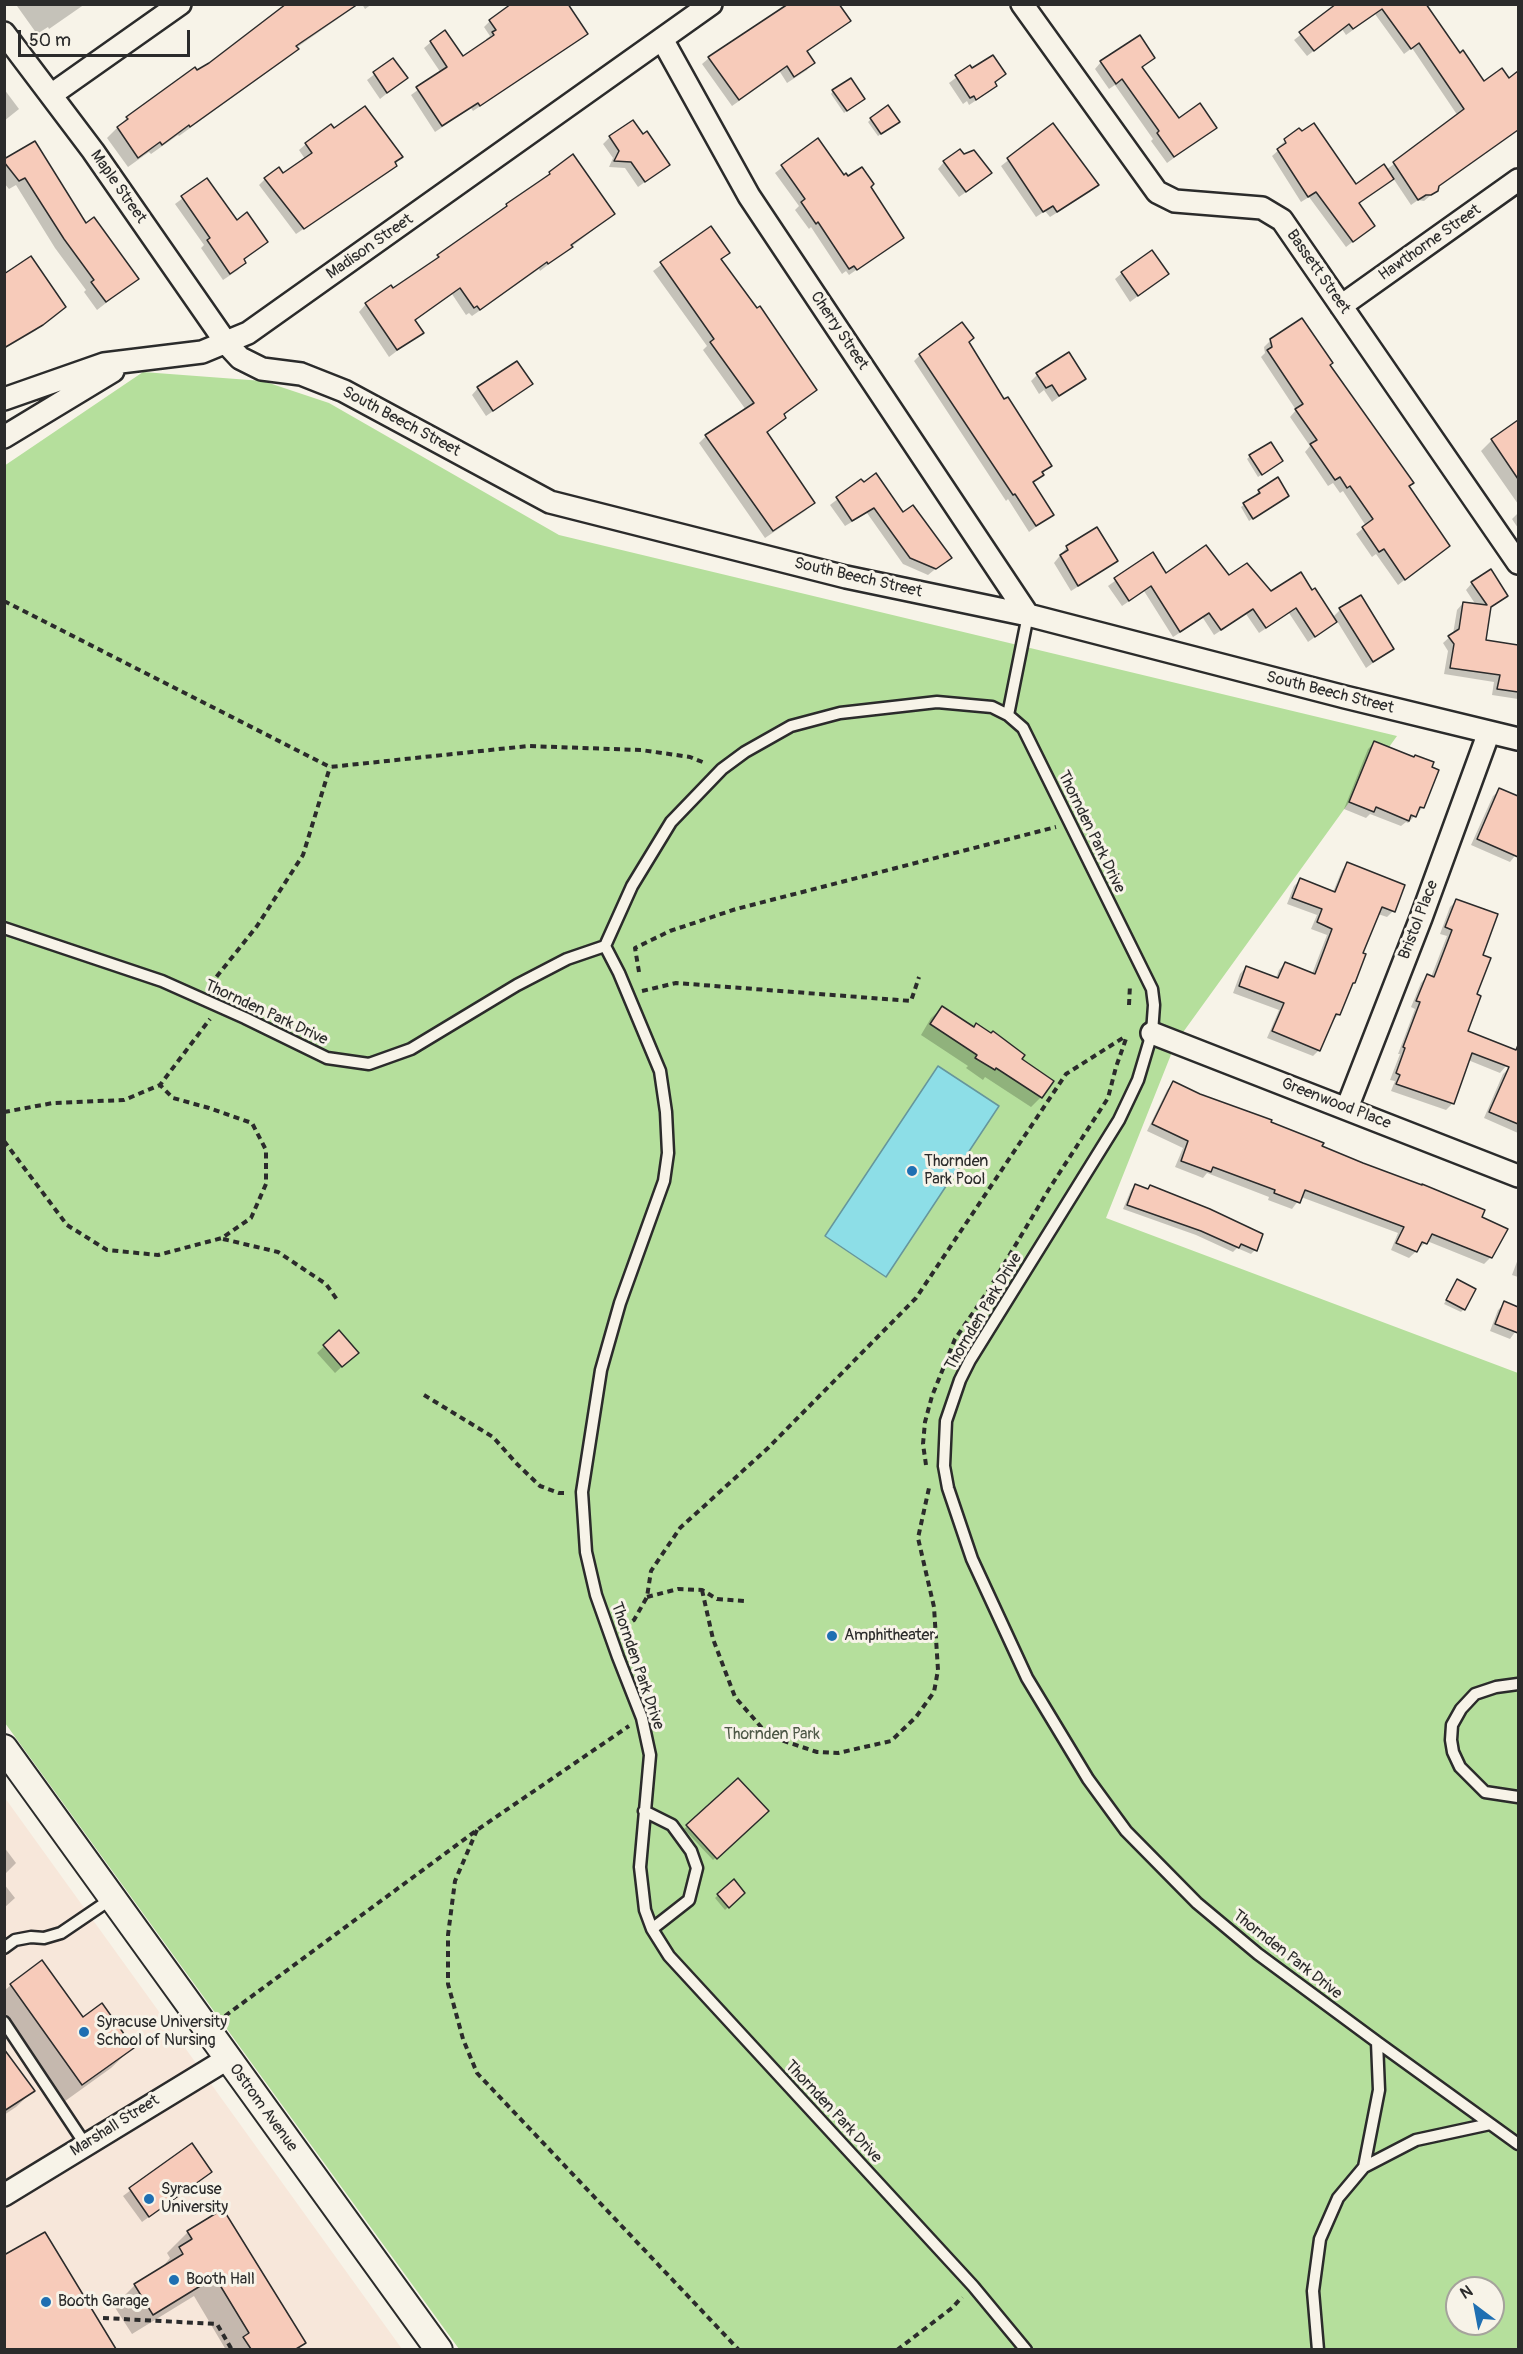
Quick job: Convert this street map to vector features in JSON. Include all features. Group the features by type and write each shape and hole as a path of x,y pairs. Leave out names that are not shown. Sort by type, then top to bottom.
{"street":[{"path":"51,95 180,4"},
{"name":"Madison Street","path":"4,437 131,359 202,352 227,344 248,333 711,4"},
{"name":"Bassett Street","path":"1022,4 1157,192 1175,201 1262,208 1282,220 1518,563"},
{"name":"Maple Street","path":"4,33 93,151 227,344"},
{"name":"Cherry Street","path":"662,39 749,196 1028,615"},
{"name":"Hawthorne Street","path":"1341,306 1518,180"},
{"name":"South Beech Street","path":"227,344 240,358 262,369 301,374 344,391 550,502 846,577 1028,615 1518,739"},
{"path":"4,399 104,364 131,359"},
{"name":"Bristol Place","path":"1347,1107 1489,732"},
{"name":"Greenwood Place","path":"1152,1033 1347,1107 1518,1176"},
{"name":"Ostrom Avenue","path":"4,1748 439,2349"},
{"name":"Marshall Street","path":"4,2195 227,2059"}],"lane":[{"path":"605,946 632,886 671,822 722,769 745,752 791,726 840,713 937,702 992,707 1008,715 1028,615"},
{"name":"Thornden Park Drive","path":"1008,715 1023,728 1152,989 1155,1005 1152,1033 1138,1080 1119,1120 970,1360 960,1380 946,1421 944,1466 948,1488 972,1559 1027,1678 1088,1779 1126,1831 1197,1903 1258,1954 1518,2144"},
{"name":"Thornden Park Drive","path":"4,928 162,981 327,1058 369,1064 411,1049 517,985 567,959 605,946 619,973 660,1071 666,1112 668,1153 664,1181 620,1303 601,1370 582,1492 586,1552 596,1595 642,1718 650,1755 640,1867 645,1910 652,1929 669,1956 974,2286 1026,2349"},
{"path":"1518,1684 1496,1687 1475,1694 1461,1709 1452,1725 1451,1740 1453,1752 1460,1767 1485,1792 1518,1797"},
{"path":"644,1810 672,1825 691,1851 698,1868 689,1900 652,1929"},
{"path":"4,1948 15,1940 31,1937 44,1938 61,1933 114,1897"},
{"path":"4,2022 86,2144"},
{"path":"1364,2167 1379,2090 1377,2042"},
{"path":"1318,2349 1313,2291 1320,2239 1338,2198 1364,2167 1416,2140 1490,2124"}],"path":[{"path":"4,601 330,767 528,746 641,750 690,757 722,769"},
{"path":"4,1112 53,1103 124,1100 160,1085 220,1007 209,986 257,926 303,855 330,767"},
{"path":"919,977 911,1001 676,983 642,991 635,948 670,931 736,909 1058,827"},
{"path":"611,1635 634,1620 647,1597 651,1571 680,1528 768,1448 916,1298 1066,1074 1127,1036 1108,1098 1048,1189 988,1291 955,1340 932,1396 925,1422 923,1444 927,1472"},
{"path":"4,1141 67,1225 107,1250 158,1255 222,1238 251,1218 266,1184 266,1150 252,1123 173,1098 160,1085"},
{"path":"222,1238 278,1252 326,1284 338,1301"},
{"path":"424,1395 493,1437 516,1464 540,1486 559,1493 582,1492"},
{"path":"702,1590 713,1639 735,1696 769,1736 818,1752 838,1753 891,1741 916,1717 934,1692 938,1670 934,1607 918,1539 930,1488 928,1480"},
{"path":"647,1597 678,1589 702,1590 717,1599 745,1601"},
{"path":"220,2020 477,1830 642,1718"},
{"path":"477,1830 455,1881 448,1935 448,1984 463,2039 477,2073 739,2349"},
{"path":"897,2349 952,2308 963,2295"},
{"path":"103,2318 217,2324 232,2349"}],"shaded area":[{"name":"Syracuse University","path":"5,1798 402,2349 5,2349"}],"green space":[{"name":"Thornden Park","path":"143,372 263,381 329,403 559,535 1397,736 1176,1042 1106,1218 1518,1373 1518,2349 459,2349 5,1723 4,466"}],"water":[{"name":"Thornden Park Pool","path":"938,1066 999,1106 886,1277 825,1236"}],"building":[{"path":"286,4 358,4 296,46 299,49 190,127 189,125 162,145 160,142 138,158 117,127 128,119 126,117 195,67 197,70 209,63"},
{"path":"511,4 568,4 588,34 480,106 478,103 442,126 416,87 447,67 430,41 445,30 463,56 494,35 492,32 496,30 489,20"},
{"path":"788,4 839,4 851,21 807,51 815,63 794,77 787,66 739,100 708,57"},
{"path":"1336,4 1426,4 1460,53 1463,50 1484,81 1502,68 1509,78 1518,71 1518,130 1439,186 1438,191 1418,200 1393,162 1464,109 1419,43 1411,49 1382,9 1353,29 1349,24 1314,51 1299,32"},
{"path":"1140,35 1155,58 1142,67 1179,118 1200,103 1217,128 1174,157 1157,133 1159,131 1122,79 1116,84 1100,61"},
{"path":"993,55 1006,74 995,82 997,86 976,100 974,96 970,98 955,75 970,65 972,68"},
{"path":"393,58 408,78 387,93 373,72"},
{"path":"851,78 865,99 847,111 832,90"},
{"path":"888,105 900,122 881,134 870,118"},
{"path":"365,106 403,157 395,162 397,166 304,229 264,178 279,167 283,173 312,153 305,143 331,124 334,128"},
{"path":"633,120 643,134 647,131 670,165 645,182 631,162 614,161 619,151 609,136"},
{"path":"1053,123 1099,185 1057,212 1053,206 1043,212 1007,158"},
{"path":"1314,123 1356,184 1384,164 1394,179 1359,203 1375,226 1353,242 1316,192 1308,197 1277,149 1286,143 1284,139 1299,128 1302,131"},
{"path":"818,138 844,175 846,173 848,176 862,167 874,184 871,187 904,238 857,270 854,266 849,269 818,222 816,224 801,202 805,199 781,165"},
{"path":"35,141 86,223 94,217 139,279 106,302 91,282 94,280 64,239 25,178 19,181 4,162 4,159"},
{"path":"960,149 964,154 974,150 992,173 966,192 943,161"},
{"path":"573,154 615,214 571,245 573,247 548,264 547,262 480,310 477,306 474,308 460,288 415,320 424,333 397,350 365,303 391,285 393,288 439,257 437,255 507,206 506,204 550,174 549,172"},
{"path":"207,178 237,220 247,212 268,242 244,259 246,263 230,274 207,240 210,238 181,196"},
{"path":"711,226 730,253 721,259 757,308 760,306 817,390 784,414 786,418 767,432 815,503 773,531 705,435 754,403 710,342 714,339 660,262"},
{"path":"1152,250 1169,274 1138,296 1121,272"},
{"path":"31,256 66,307 43,325 4,348 4,274"},
{"path":"1302,318 1333,363 1330,365 1414,483 1409,486 1450,546 1405,580 1384,549 1379,552 1362,527 1373,519 1350,486 1347,488 1340,477 1335,480 1310,444 1317,440 1295,409 1303,404 1267,350 1272,347 1270,339"},
{"path":"962,322 974,338 969,342 1004,399 1008,397 1052,466 1042,472 1044,475 1033,482 1054,515 1036,526 919,354"},
{"path":"1069,352 1086,379 1059,396 1052,385 1046,388 1036,373"},
{"path":"517,361 533,384 493,411 477,387"},
{"path":"1518,420 1518,479 1491,439"},
{"path":"1271,442 1283,461 1262,475 1249,455"},
{"path":"876,473 903,512 913,505 952,558 936,569 910,558 874,508 852,521 836,497 861,479 864,482"},
{"path":"1278,477 1289,496 1253,519 1243,503 1260,493 1258,490"},
{"path":"1097,527 1118,561 1078,586 1060,555 1068,550 1066,546"},
{"path":"1206,545 1229,575 1247,563 1271,591 1301,572 1312,590 1315,588 1337,622 1315,637 1296,608 1266,628 1253,609 1221,630 1209,613 1180,632 1151,586 1129,601 1114,578 1153,552 1166,573"},
{"path":"1491,569 1508,596 1491,607 1486,640 1518,645 1518,692 1497,689 1500,675 1450,668 1454,644 1448,636 1459,629 1463,602 1487,605 1471,582"},
{"path":"1361,595 1394,649 1373,662 1339,608"},
{"path":"1374,741 1414,757 1415,755 1434,762 1432,767 1439,770 1424,808 1420,807 1416,817 1411,815 1409,821 1376,807 1374,812 1349,802"},
{"path":"1499,788 1518,796 1518,857 1477,839"},
{"path":"1347,862 1405,885 1395,912 1382,907 1363,953 1366,954 1355,983 1353,983 1340,1015 1336,1014 1320,1051 1272,1031 1284,1003 1239,986 1246,966 1278,978 1285,962 1315,974 1332,929 1317,922 1322,909 1292,898 1300,878 1335,892"},
{"path":"1456,899 1498,914 1483,955 1491,958 1477,994 1481,996 1468,1031 1516,1050 1518,1045 1518,1124 1489,1112 1509,1067 1472,1053 1454,1104 1396,1084 1400,1075 1396,1073 1405,1048 1403,1047 1420,1002 1416,1001 1427,974 1434,977 1452,930 1445,927"},
{"path":"942,1006 974,1027 976,1023 991,1033 993,1031 1025,1055 1022,1059 1054,1081 1042,1098 996,1068 995,1070 975,1058 977,1055 930,1024"},
{"path":"1173,1081 1200,1094 1272,1120 1271,1122 1324,1143 1322,1146 1363,1163 1485,1210 1482,1217 1508,1229 1492,1258 1432,1234 1427,1244 1422,1242 1417,1252 1396,1243 1404,1227 1305,1190 1300,1203 1274,1193 1275,1190 1213,1167 1211,1172 1181,1161 1188,1141 1152,1124"},
{"path":"1135,1184 1148,1189 1150,1185 1210,1209 1263,1234 1257,1251 1241,1244 1239,1248 1201,1231 1127,1205"},
{"path":"1457,1279 1476,1289 1465,1310 1446,1300"},
{"path":"1504,1301 1518,1307 1518,1333 1495,1324"},
{"path":"339,1330 359,1353 342,1367 323,1345"},
{"path":"738,1778 769,1811 717,1859 686,1825"},
{"path":"734,1879 745,1893 729,1908 717,1894"},
{"name":"Syracuse University School of Nursing","path":"42,1960 83,2017 102,2003 134,2048 82,2085 10,1984"},
{"path":"4,2049 35,2091 4,2111"},
{"path":"192,2143 212,2172 149,2217 129,2188"},
{"name":"Booth Hall","path":"223,2209 306,2343 296,2349 251,2349 243,2337 249,2333 215,2277 153,2315 134,2284 183,2254 179,2247 192,2239 187,2231"},
{"name":"Booth Garage","path":"45,2232 116,2349 4,2349 4,2255"}],"place":[{"name":"Thornden Park Pool","path":"912,1171"},
{"name":"Amphitheater","path":"832,1636"},
{"name":"Syracuse University School of Nursing","path":"84,2032"},
{"name":"Syracuse University","path":"149,2199"},
{"name":"Booth Hall","path":"174,2280"},
{"name":"Booth Garage","path":"46,2302"}]}
